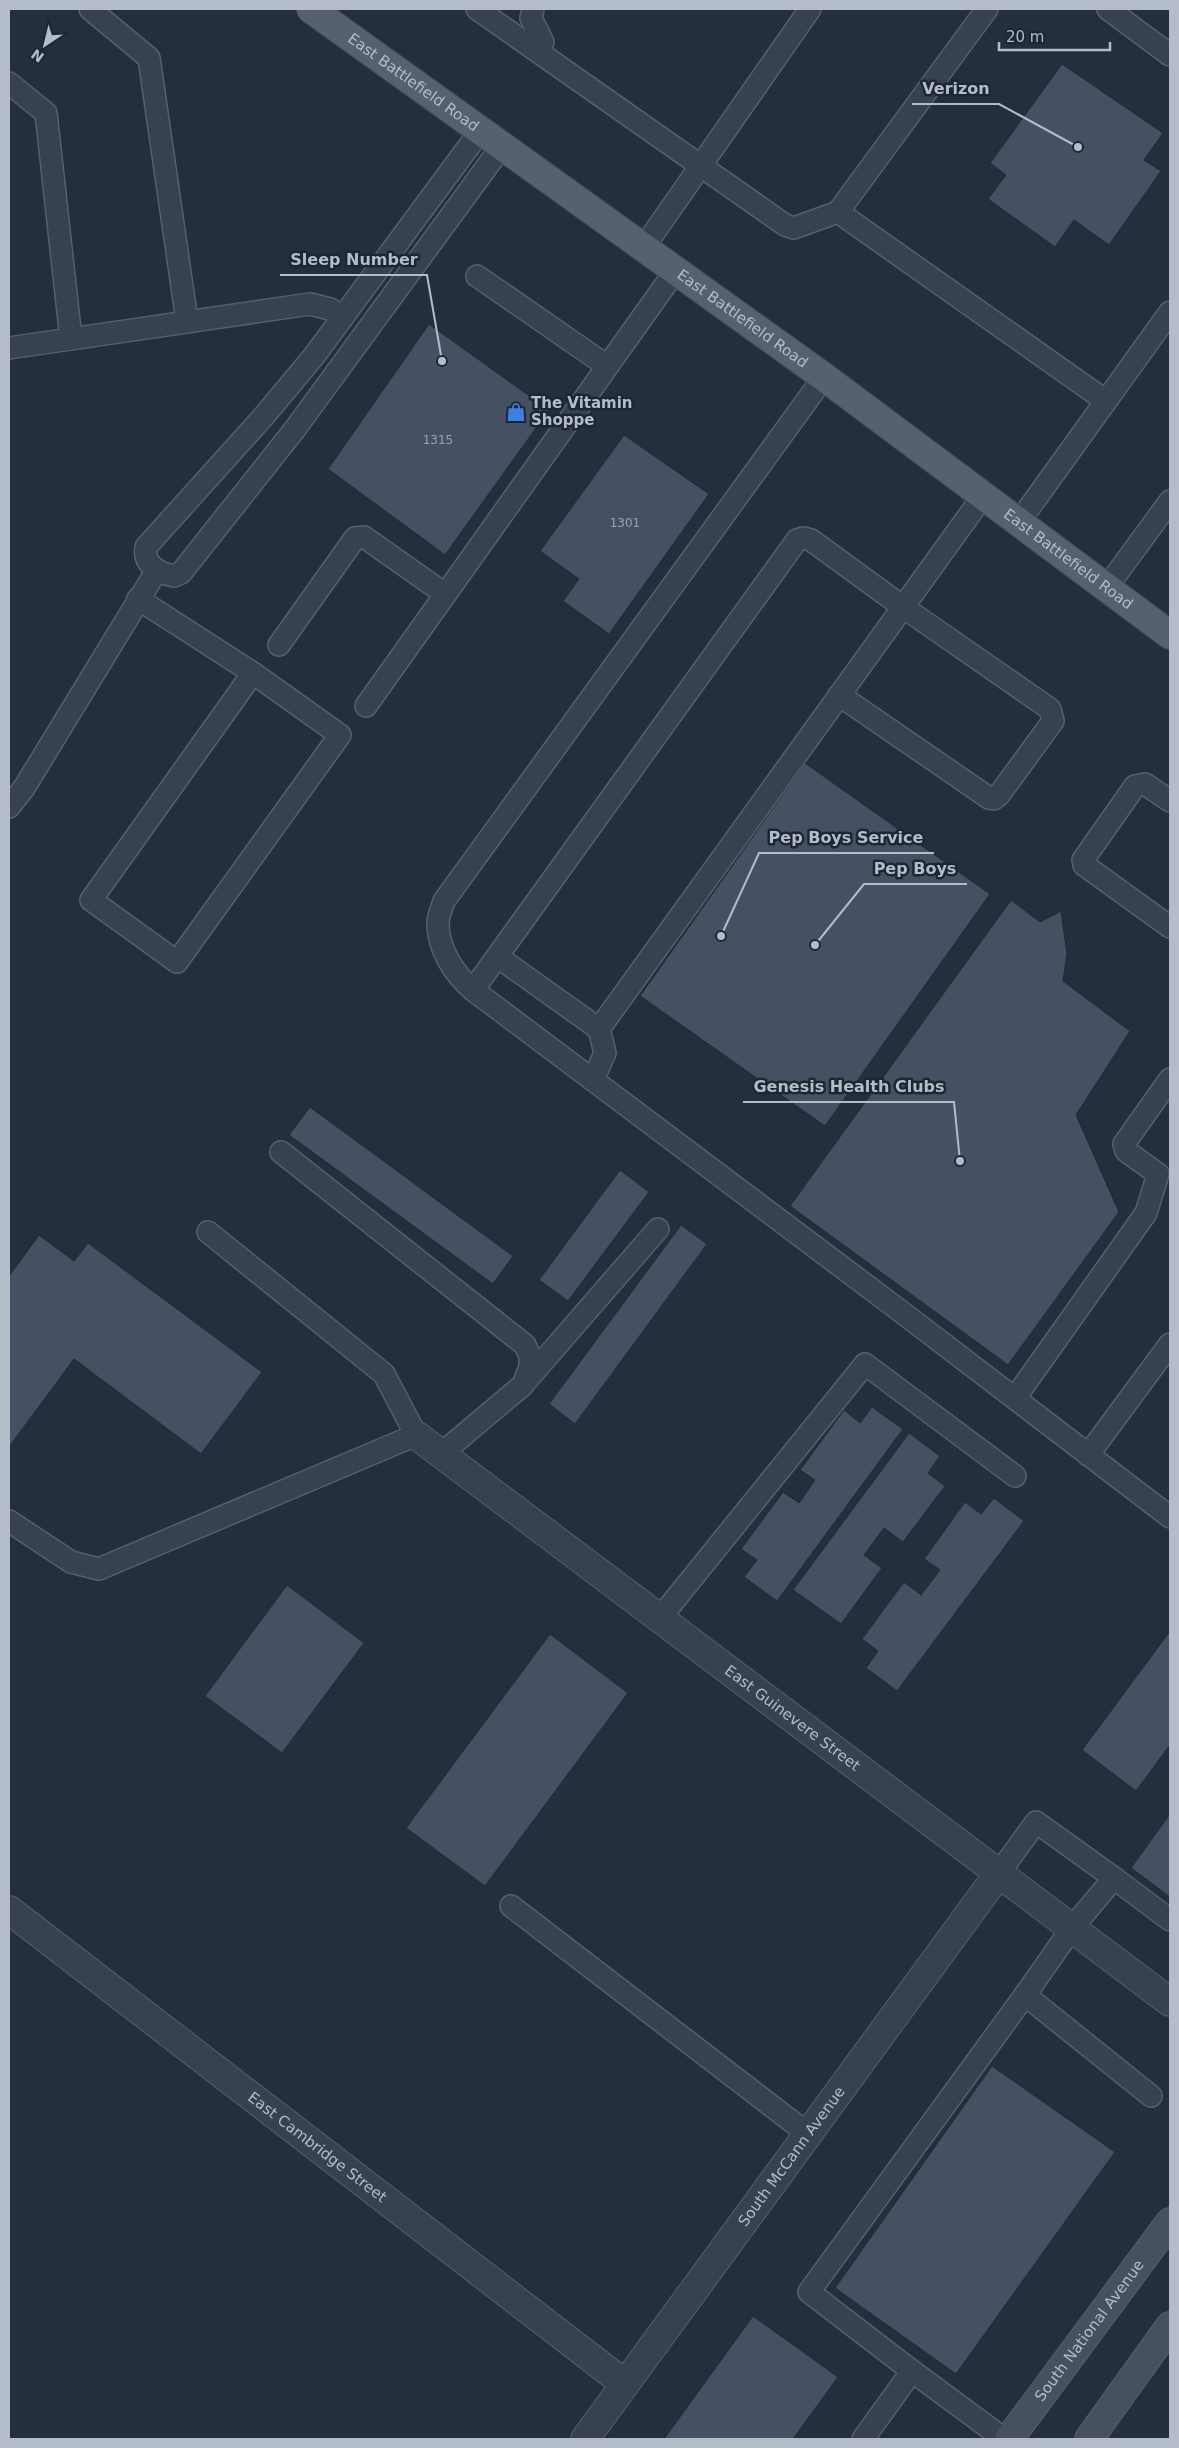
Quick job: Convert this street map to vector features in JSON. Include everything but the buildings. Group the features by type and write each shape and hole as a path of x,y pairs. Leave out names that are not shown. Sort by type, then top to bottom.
{"main road":[{"name":"East Battlefield Road","path":"318,11 502,146 824,377 1170,635"},
{"name":"South National Avenue","path":"1010,2439 1170,2222"},
{"path":"1089,2439 1170,2326"}],"street":[{"name":"East Guinevere Street","path":"416,1435 1170,2002"},
{"name":"South McCann Avenue","path":"585,2439 998,1873"},
{"name":"East Cambridge Street","path":"9,1910 625,2384"}],"lane":[{"path":"90,9 149,58 187,321"},
{"path":"477,9 785,225 794,228 838,212 987,9"},
{"path":"533,9 531,18 543,42"},
{"path":"644,248 810,9"},
{"path":"1108,9 1170,55"},
{"path":"9,83 46,113 71,339"},
{"path":"481,130 343,317 264,416 146,547 145,554 148,563 157,570 174,576 180,573 296,429 502,146"},
{"path":"838,212 1106,401"},
{"path":"366,706 676,270"},
{"path":"476,276 607,366"},
{"path":"9,348 310,304 330,309 343,317"},
{"path":"1019,522 1170,312"},
{"path":"824,377 444,901 438,922 441,943 448,962 474,990 1170,1517"},
{"path":"599,1029 983,496"},
{"path":"1106,587 1170,502"},
{"path":"279,645 355,538 359,536 364,537 445,594"},
{"path":"474,990 797,540 803,538 810,540 902,607 1050,709 1053,721 999,795 994,799 988,798 839,695"},
{"path":"9,807 24,788 157,570"},
{"path":"138,599 253,673 340,735 177,962 91,900 253,673"},
{"path":"1170,801 1145,784 1135,786 1083,860 1084,865 1170,927"},
{"path":"498,957 599,1029 605,1053 593,1080"},
{"path":"1015,1398 1146,1213 1148,1203 1164,1178 1126,1151 1124,1144 1170,1079"},
{"path":"281,1152 525,1345 530,1356 530,1367 522,1385"},
{"path":"441,1454 522,1385 658,1229"},
{"path":"9,1521 71,1562 99,1569 416,1435 384,1374 208,1232"},
{"path":"1088,1454 1170,1344"},
{"path":"660,1618 865,1364 1015,1476"},
{"path":"998,1873 1036,1822 1170,1920"},
{"path":"1004,2439 809,2292 1072,1928 1114,1878"},
{"path":"511,1906 808,2134"},
{"path":"1025,1995 1151,2096"},
{"path":"863,2439 912,2371"}],"place":[{"name":"Verizon","path":"1078,147"},
{"name":"Sleep Number","path":"442,361"},
{"name":"The Vitamin Shoppe","path":"516,412"},
{"name":"Pep Boys Service","path":"721,936"},
{"name":"Pep Boys","path":"815,945"},
{"name":"Genesis Health Clubs","path":"960,1161"}]}
